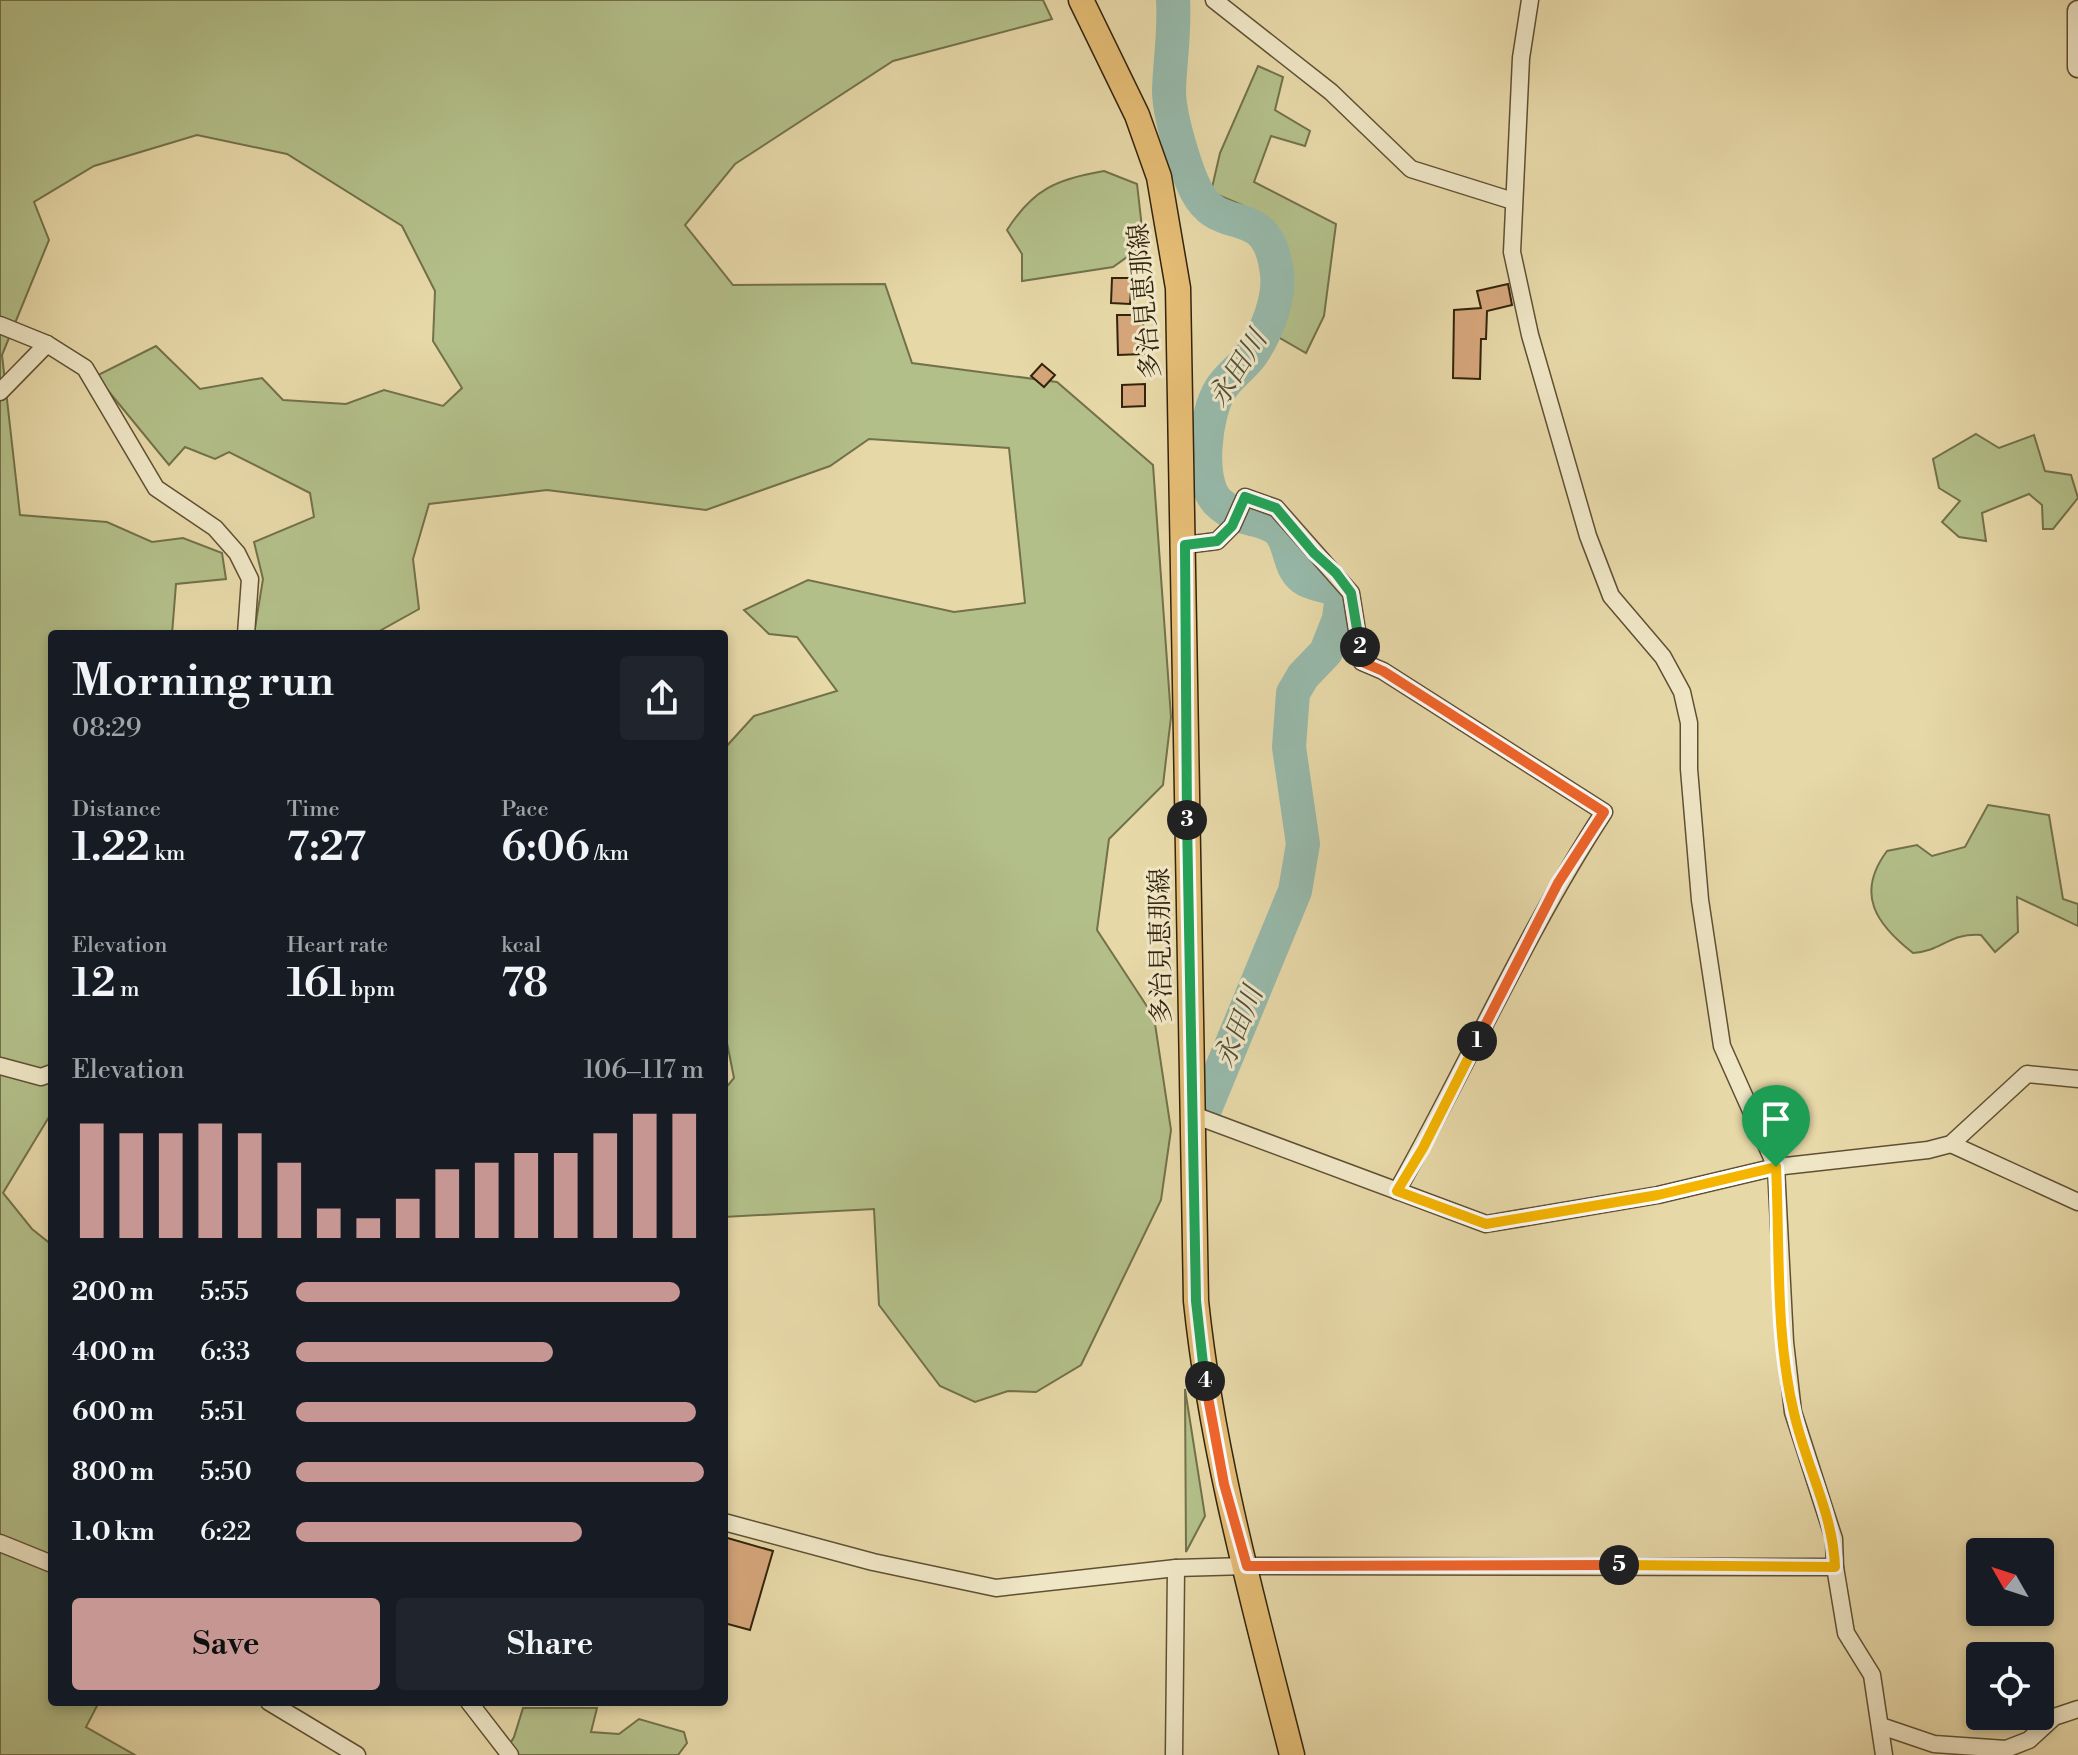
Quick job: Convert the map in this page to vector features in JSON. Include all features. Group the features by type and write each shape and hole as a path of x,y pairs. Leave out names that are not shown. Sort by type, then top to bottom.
{"main road":[{"name":"多治見恵那線","path":"1081,0 1137,115 1159,177 1178,288 1185,545 1196,1301 1203,1365 1224,1484 1292,1755"}],"street":[{"path":"1214,0 1331,92 1411,169 1513,201"},
{"path":"1530,0 1521,58 1512,252 1530,335 1588,536 1611,596 1663,657 1682,692 1689,723 1689,769 1700,900 1722,1046 1776,1167 1785,1342 1793,1412 1834,1539 1835,1567 1846,1633 1872,1675 1884,1755"},
{"path":"2078,11 2078,67"},
{"path":"0,325 47,344 85,368 156,488 215,528 237,553 250,579 246,630"},
{"path":"0,392 47,344"},
{"path":"1185,545 1217,541 1232,526 1245,497 1276,508 1351,593 1362,662 1383,671 1604,812 1558,883 1507,976 1423,1148 1397,1191"},
{"path":"0,1066 41,1077 48,1074"},
{"path":"1191,1114 1486,1224 1658,1195 1776,1167 1873,1158 1951,1144 2027,1074 2078,1079"},
{"path":"1951,1144 2078,1202"},
{"path":"728,1523 873,1562 996,1588 1176,1568 1247,1566 1835,1567"},
{"path":"0,1543 48,1562"},
{"path":"1174,1755 1176,1568"},
{"path":"276,1706 357,1755"},
{"path":"472,1706 510,1755"},
{"path":"1881,1726 1934,1744 2006,1749 2029,1740 2054,1717 2078,1709"}],"green space":[{"path":"0,0 1043,0 1052,19 893,61 735,164 685,225 733,285 885,284 912,363 1057,382 1153,465 1171,717 1163,785 1109,839 1097,930 1154,1017 1171,1130 1161,1200 1081,1365 1036,1392 1008,1391 975,1402 940,1386 879,1305 874,1209 728,1217 728,1085 734,1078 728,1048 728,745 754,716 837,691 797,637 769,634 744,610 808,580 954,612 1025,603 1009,448 869,439 830,466 706,510 547,490 429,504 413,559 419,609 381,630 255,630 263,579 254,542 314,517 310,493 229,452 215,459 185,447 169,465 96,376 156,346 200,389 262,378 283,400 346,404 384,390 443,406 462,388 433,341 435,291 402,226 287,154 197,135 94,166 34,202 49,240 2,355 20,515 107,522 152,542 183,538 222,553 226,579 176,584 172,630 48,630 48,1119 3,1193 32,1229 48,1242 48,1706 97,1706 86,1727 135,1755 0,1755"},
{"path":"1258,66 1283,77 1275,110 1310,131 1305,146 1271,136 1254,182 1336,224 1324,316 1306,353 1273,334 1282,304 1285,273 1280,243 1273,230 1251,209 1211,192 1220,153"},
{"path":"1104,171 1137,184 1144,245 1113,267 1022,281 1022,254 1007,230 1017,216 1048,188"},
{"path":"1976,434 1999,448 2034,435 2045,471 2071,475 2078,498 2053,529 2043,529 2042,505 2029,494 1982,513 1986,541 1959,537 1942,522 1960,501 1939,488 1933,459"},
{"path":"1988,805 2049,815 2063,899 2078,904 2078,926 2017,897 2018,932 1995,952 1981,935 1970,935 1913,953 1889,931 1874,907 1872,881 1877,867 1887,851 1917,845 1932,856 1965,847"},
{"path":"1185,1389 1205,1516 1186,1552"},
{"path":"523,1708 597,1708 591,1732 619,1734 639,1719 684,1732 687,1743 678,1755 503,1755 514,1737"}],"building":[{"path":"1112,278 1132,278 1130,304 1111,303"},
{"path":"1508,284 1512,305 1487,311 1486,339 1481,339 1480,379 1453,378 1454,310 1481,308 1477,291"},
{"path":"1117,315 1143,315 1144,354 1118,355"},
{"path":"1042,364 1055,375 1044,387 1031,376"},
{"path":"1145,384 1145,406 1122,407 1122,385"},
{"path":"728,1538 773,1551 750,1630 728,1624"}],"waterway":[{"name":"永田川","path":"1173,0 1170,101 1180,147 1191,178 1196,191 1212,210 1256,228 1265,237 1277,274 1274,305 1262,336 1248,359 1223,385 1210,415 1205,449 1208,482 1212,495 1228,510 1280,532 1294,566 1303,578 1337,590 1341,602 1339,619 1326,652 1303,676 1293,693 1289,747 1303,844 1295,891 1205,1109"}],"route":[{"path":"1245,497 1276,508 1351,593 1362,662 1383,671 1604,812 1558,883 1507,976 1465,1066 1397,1191 1486,1224 1658,1195 1776,1167 1785,1342 1793,1412 1834,1539 1835,1567 1247,1566 1224,1484 1205,1383 1196,1301 1185,545 1197,541 1217,541 1232,526 1245,497"}]}
